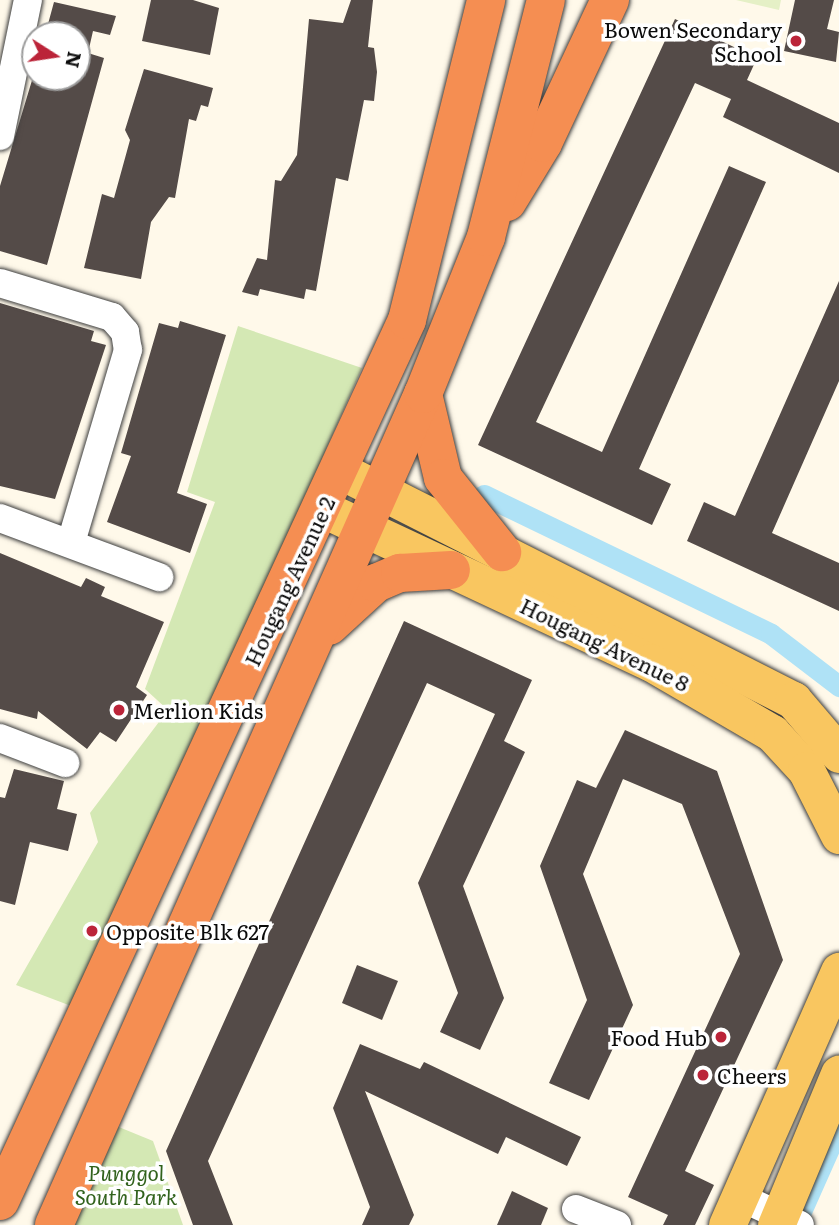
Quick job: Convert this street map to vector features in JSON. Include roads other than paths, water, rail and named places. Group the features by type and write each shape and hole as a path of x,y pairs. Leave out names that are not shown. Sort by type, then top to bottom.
{"highway":[{"path":"450,138 466,0"},
{"path":"450,138 486,0"},
{"path":"54,1225 423,394 486,237 546,0"},
{"path":"486,237 543,143 610,0"},
{"name":"Hougang Avenue 2","path":"0,1201 341,471 407,320 450,138"},
{"path":"423,394 443,478 502,552"},
{"path":"314,640 376,583 400,573 451,570"}],"main road":[{"name":"Hougang Avenue 8","path":"341,471 793,700 839,754"},
{"name":"Hougang Avenue 8","path":"323,509 650,662 772,733 806,770 839,835"},
{"path":"733,1211 839,971"},
{"path":"788,1222 839,1074"}],"street":[{"path":"0,136 6,81 28,0"},
{"path":"0,283 112,317 125,332 128,350 71,542"},
{"path":"0,517 159,577"},
{"path":"0,738 65,763"},
{"path":"576,1209 617,1225"},
{"path":"733,1211 788,1222"}],"waterway":[{"path":"484,495 771,634 839,686"},
{"path":"795,1225 839,1126"}],"place":[{"name":"Bowen Secondary School","path":"796,41"},
{"name":"Merlion Kids","path":"119,710"},
{"name":"Opposite Blk 627","path":"92,931"},
{"name":"Food Hub","path":"721,1037"},
{"name":"Cheers","path":"703,1075"}],"park label":[{"name":"Punggol South Park","path":"126,1184"}]}
